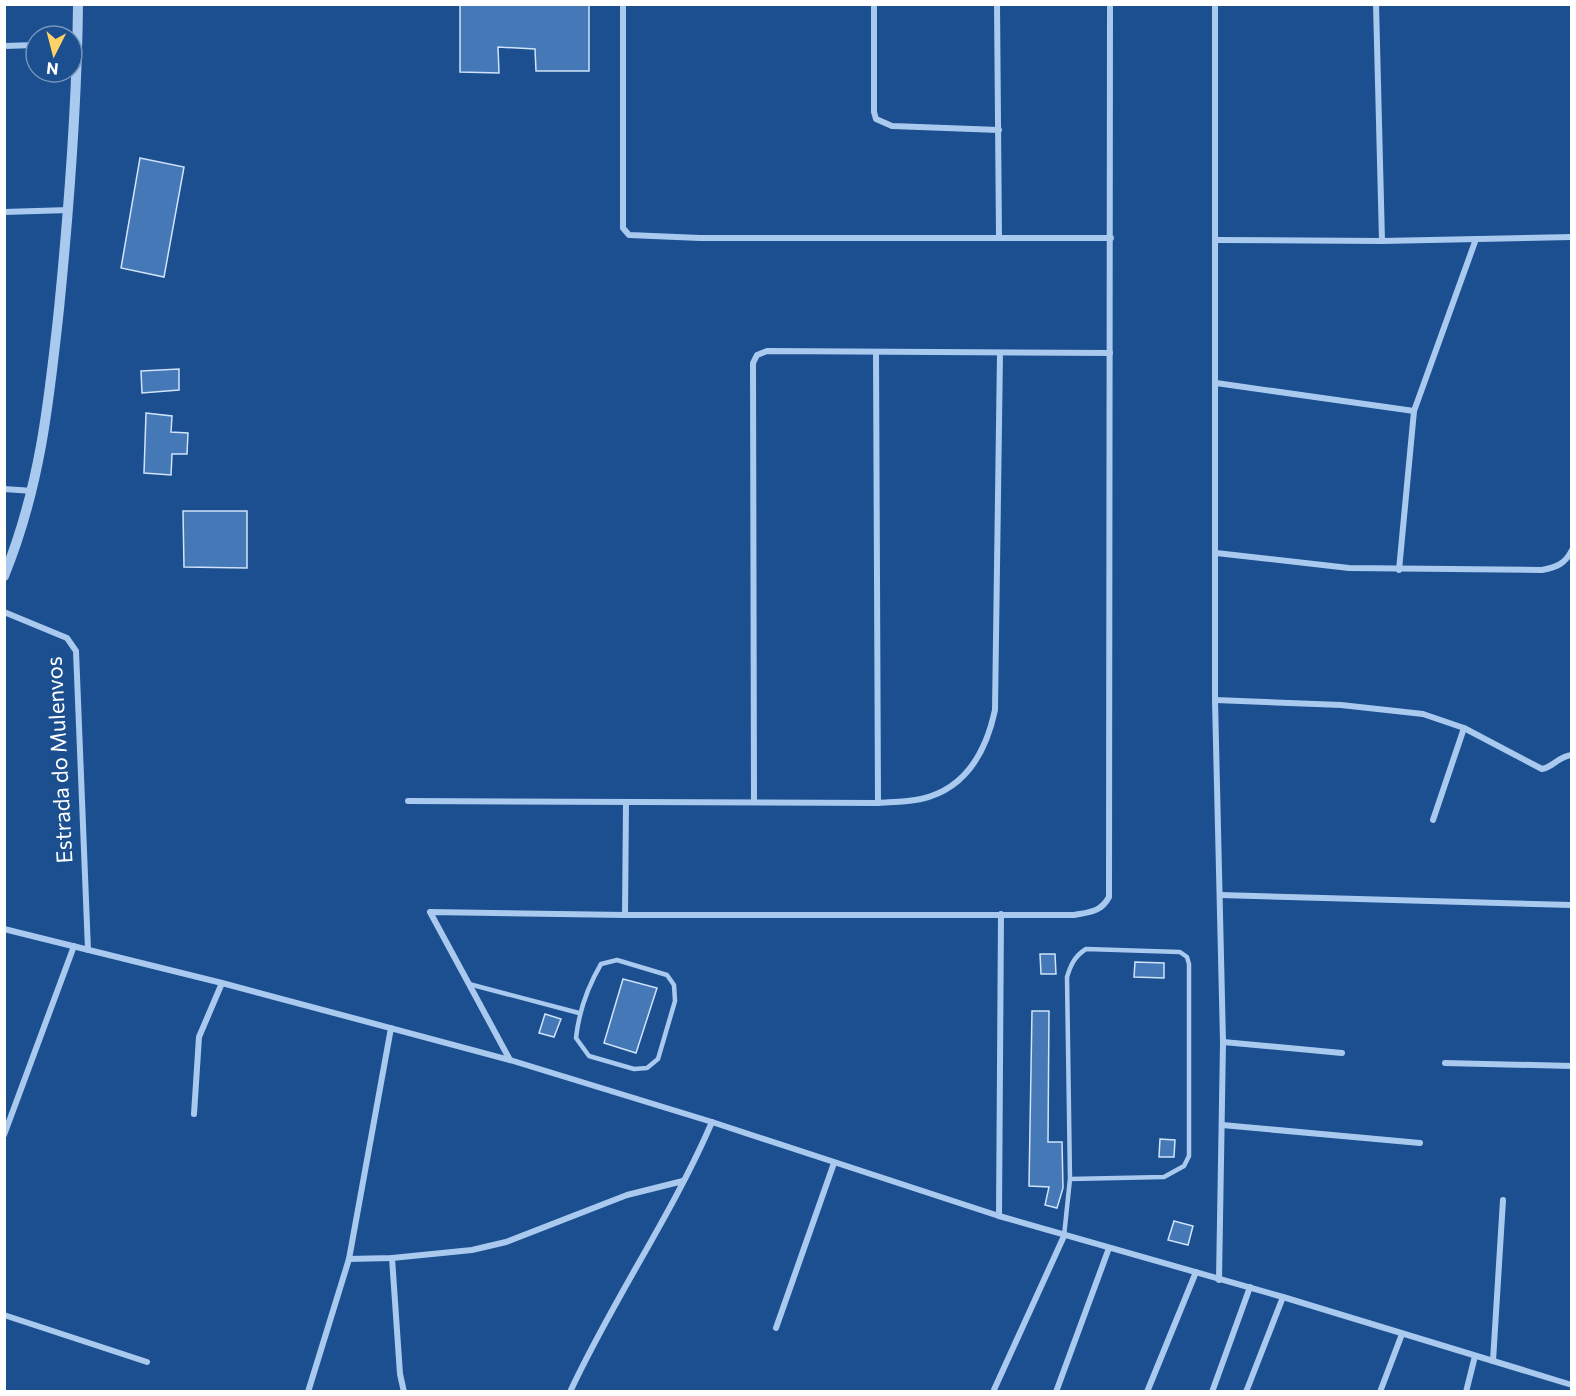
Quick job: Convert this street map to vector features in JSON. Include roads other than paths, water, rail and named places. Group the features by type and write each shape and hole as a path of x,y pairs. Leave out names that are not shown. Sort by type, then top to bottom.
{"street":[{"path":"77,24 78,4"},
{"path":"623,4 623,228 629,235 700,238 1112,238"},
{"path":"874,4 874,112 876,119 892,126 999,130"},
{"path":"997,4 999,238"},
{"path":"510,1060 429,912 625,915 1001,914 1084,913 1104,907 1109,897 1112,238 1110,4"},
{"path":"1215,4 1215,700 1223,1042 1219,1280"},
{"path":"1376,4 1382,241"},
{"path":"4,46 24,45"},
{"path":"4,576 33,491 46,420 69,210 74,84"},
{"path":"4,212 69,210"},
{"path":"1216,240 1382,241 1572,237"},
{"path":"1399,570 1414,411 1476,239"},
{"path":"754,802 753,363 757,355 767,351 1110,353"},
{"path":"876,352 878,803"},
{"path":"408,801 878,803 921,799 944,790 965,775 981,755 995,710 1000,353"},
{"path":"1216,383 1414,411"},
{"path":"4,489 33,491"},
{"path":"1216,554 1349,568 1542,570 1554,568 1567,560 1572,550"},
{"name":"Estrada do Mulenvos","path":"4,612 67,638 76,651 88,950"},
{"path":"1215,700 1341,705 1423,714 1464,728 1534,767 1549,767 1556,759 1572,755"},
{"path":"1433,820 1464,728"},
{"path":"625,915 626,802"},
{"path":"1220,895 1572,905"},
{"path":"999,1216 1001,914"},
{"path":"4,929 222,983 510,1060 712,1122 1064,1236 1250,1287 1572,1385"},
{"path":"4,1135 74,946"},
{"path":"194,1114 200,1037 222,983"},
{"path":"308,1392 349,1258 391,1028"},
{"path":"1223,1042 1342,1053"},
{"path":"1445,1063 1572,1066"},
{"path":"570,1392 596,1336 683,1181 712,1122"},
{"path":"1222,1125 1420,1143"},
{"path":"776,1328 834,1163"},
{"path":"349,1258 392,1258 472,1250 506,1242 627,1194 683,1181"},
{"path":"1493,1361 1503,1200"},
{"path":"993,1392 1064,1236"},
{"path":"1056,1392 1109,1248"},
{"path":"392,1258 399,1365 404,1392"},
{"path":"1147,1392 1196,1272"},
{"path":"1212,1392 1250,1287"},
{"path":"1246,1392 1283,1297"},
{"path":"4,1315 147,1362"},
{"path":"1380,1392 1402,1334"},
{"path":"1466,1392 1475,1356"}],"lane":[{"path":"1064,1236 1070,1179 1067,976 1070,967 1077,955 1086,949 1180,952 1187,957 1189,964 1189,1156 1184,1166 1164,1177 1070,1179"},
{"path":"617,960 667,975 674,985 675,1001 658,1059 647,1068 634,1069 589,1056 576,1038 579,1012 590,981 601,964 617,960"},
{"path":"469,984 579,1012"}]}
